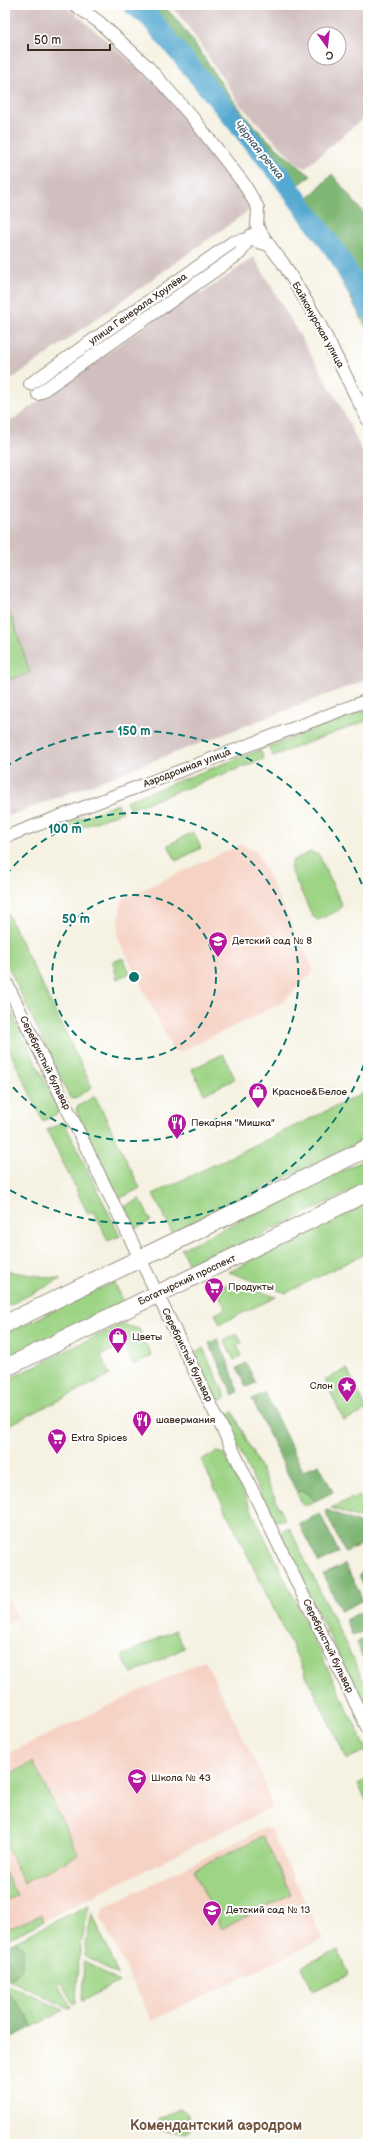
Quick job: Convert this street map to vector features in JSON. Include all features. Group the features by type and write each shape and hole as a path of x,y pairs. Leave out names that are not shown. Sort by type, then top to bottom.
{"main road":[{"path":"5,1324 368,1148"},
{"name":"Богатырский проспект","path":"5,1368 368,1192"}],"street":[{"path":"76,5 98,22 148,67 192,117 244,184 258,208 257,226 252,240 269,245"},
{"name":"Байконурская улица","path":"257,226 283,263 317,319 368,420"},
{"name":"улица Генерала Хрулёва","path":"30,384 233,242 252,240"},
{"name":"улица Генерала Хрулёва","path":"38,394 240,252 252,240"},
{"name":"Аэродромная улица","path":"5,837 368,700"},
{"name":"Серебристый бульвар","path":"5,980 368,1729"}],"shaded area":[{"path":"5,5 62,5 71,10 161,88 244,192 251,209 5,384"},
{"path":"169,5 368,5 368,114 305,168 295,162 241,106 183,19"},
{"path":"254,257 338,401 368,463 368,679 9,816 5,808 5,425 198,289 200,295"},
{"name":"Детский сад № 8","path":"242,844 256,851 314,971 282,1003 180,1052 173,1050 117,936 121,902 124,898"},
{"path":"5,1592 17,1618 5,1624"},
{"name":"Школа № 43","path":"205,1660 263,1778 272,1807 5,1940 5,1755"},
{"name":"Детский сад № 13","path":"264,1828 270,1829 323,1939 152,2021 100,1916 104,1908"}],"green space":[{"path":"138,5 163,5 194,43 247,118 273,145 311,176 294,188 153,17"},
{"path":"332,174 368,219 368,331 331,261 298,209"},
{"path":"5,604 13,621 30,673 5,681"},
{"path":"368,709 368,720 273,756 268,747"},
{"path":"260,750 264,759 130,809 126,801"},
{"path":"118,804 122,812 61,835 58,826"},
{"path":"193,832 201,848 176,861 168,845"},
{"path":"311,852 319,855 342,905 339,910 318,920 313,917 290,868 293,860"},
{"path":"5,909 92,1087 74,1099 70,1098 5,960"},
{"path":"123,958 130,973 117,979 113,962"},
{"path":"5,999 60,1112 43,1121 5,1041"},
{"path":"223,1054 235,1079 204,1094 192,1069"},
{"path":"368,1091 368,1138 172,1232 153,1194"},
{"path":"95,1096 140,1188 119,1199 76,1110 77,1107"},
{"path":"64,1122 120,1236 108,1241 94,1211 88,1214 47,1130"},
{"path":"368,1158 368,1183 191,1269 181,1249"},
{"path":"140,1199 151,1221 134,1229 124,1207"},
{"path":"368,1203 368,1252 286,1293 229,1272"},
{"path":"5,1271 61,1279 5,1307"},
{"path":"114,1282 124,1302 5,1359 5,1334"},
{"path":"232,1282 276,1297 220,1324 215,1314 226,1309 216,1290"},
{"path":"121,1324 139,1329 152,1356 133,1365 124,1345 101,1355 110,1375 5,1427 5,1381"},
{"path":"237,1334 242,1343 237,1345 242,1356 234,1360 224,1340"},
{"path":"218,1339 230,1367 238,1392 233,1395 209,1343"},
{"path":"203,1348 226,1397 219,1401 214,1398 192,1353"},
{"path":"246,1363 256,1383 246,1387 237,1368"},
{"path":"347,1369 367,1410 344,1421 325,1380"},
{"path":"265,1393 303,1471 319,1464 333,1492 315,1501 306,1492 296,1491 252,1399"},
{"path":"233,1412 285,1519 277,1521 273,1520 225,1421 226,1415"},
{"path":"217,1452 224,1454 227,1459 367,1750 347,1759 201,1460"},
{"path":"296,1491 306,1492 315,1501 303,1506"},
{"path":"359,1495 368,1512 368,1521 331,1508"},
{"path":"327,1510 368,1527 368,1541 345,1552 325,1511"},
{"path":"320,1513 339,1553 319,1563 299,1524"},
{"path":"289,1527 368,1690 368,1701 361,1701 281,1537 282,1531"},
{"path":"345,1564 363,1600 341,1611 323,1575"},
{"path":"366,1571 368,1577 368,1594 359,1575"},
{"path":"363,1611 368,1621 368,1629 353,1636 345,1620"},
{"path":"175,1630 184,1648 132,1674 122,1656"},
{"path":"368,1636 368,1668 356,1643"},
{"path":"33,1762 79,1855 24,1883 5,1844 5,1776"},
{"path":"368,1779 368,1804 358,1784"},
{"path":"263,1836 291,1894 222,1929 193,1870"},
{"path":"5,1872 17,1896 5,1901"},
{"path":"89,1905 78,1962 76,2004 74,2005 61,1983 58,1985 71,2007 69,2008 9,1980 21,1969 25,1949 15,1941"},
{"path":"92,1912 118,1975 84,1955"},
{"path":"41,1915 43,1921 5,1941 5,1920 10,1928"},
{"path":"15,1941 25,1949 20,1972 9,1980 5,1978 5,1947"},
{"path":"338,1950 349,1974 313,1991 302,1966"},
{"path":"84,1960 119,1982 82,2001"},
{"path":"5,1984 64,2010 32,2027 27,2015 5,1990"},
{"path":"5,1989 27,2015 32,2027 9,2039 5,2032"},
{"path":"180,2109 188,2114 191,2124 190,2131 185,2134 161,2129 158,2122 160,2118"}],"waterway":[{"name":"Чёрная речка","path":"133,5 150,18 280,175 339,256 368,309"}],"place":[{"name":"Детский сад № 8","path":"218,958"},
{"name":"Красное&Белое","path":"258,1109"},
{"name":"Пекарня \"Мишка\"","path":"177,1140"},
{"name":"Продукты","path":"214,1304"},
{"name":"Цветы","path":"118,1354"},
{"name":"Слон","path":"347,1403"},
{"name":"шавермания","path":"142,1437"},
{"name":"Extra Spices","path":"57,1455"},
{"name":"Школа № 43","path":"137,1795"},
{"name":"Детский сад № 13","path":"212,1927"}],"district":[{"name":"Комендантский аэродром","path":"216,2125"}]}
